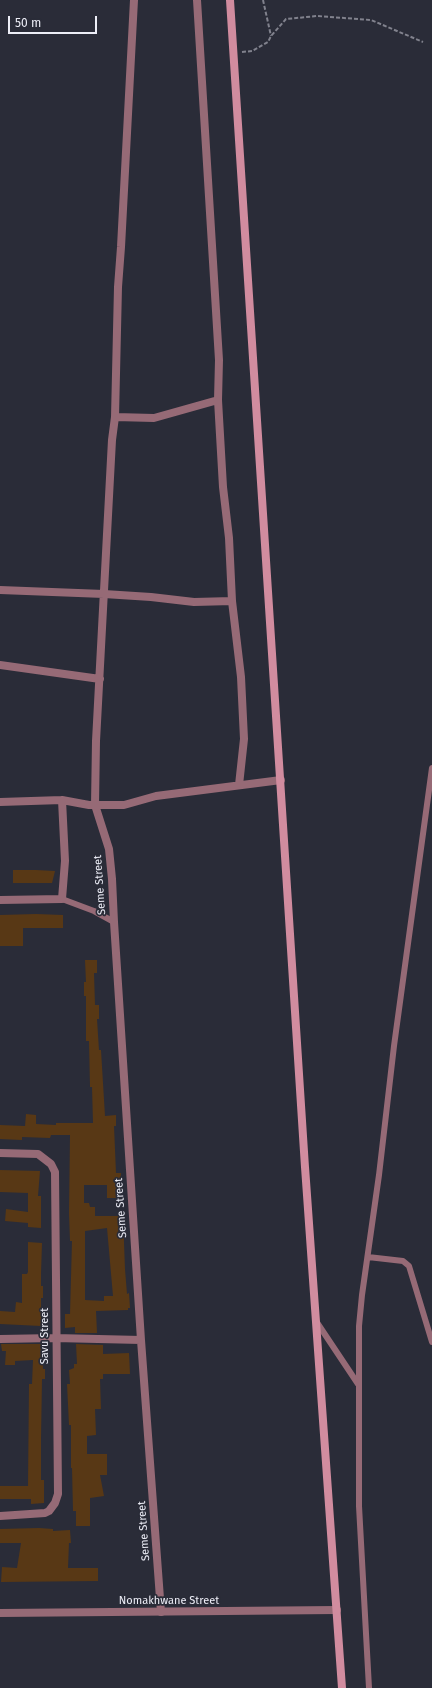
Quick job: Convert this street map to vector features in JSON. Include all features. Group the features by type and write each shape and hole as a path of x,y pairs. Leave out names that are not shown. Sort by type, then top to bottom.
{"main road":[{"path":"230,0 316,1321 342,1688"}],"street":[{"name":"Seme Street","path":"134,0 122,247 118,287 115,417 112,440 96,741 95,805 109,849 112,879 141,1340 162,1612"},
{"path":"197,0 219,360 218,400 223,486 229,538 232,601 241,677 244,739 239,785"},
{"path":"115,417 154,418 218,400"},
{"path":"0,590 104,594 194,602 232,601"},
{"path":"0,665 100,679"},
{"path":"0,802 62,800 79,804 124,805 156,796 281,780"},
{"path":"0,900 62,899 65,861 62,800"},
{"name":"Savu Street","path":"0,1153 38,1154 51,1164 55,1172 57,1499 52,1507 45,1513 0,1516"},
{"path":"0,1339 55,1338 141,1340"},
{"name":"Nomakhwane Street","path":"0,1613 337,1610"}],"lane":[{"path":"369,1688 358,1506 358,1384 362,1295 432,768"},
{"path":"62,899 94,911 114,922"},
{"path":"368,1257 403,1261 409,1266 432,1342"},
{"path":"316,1321 358,1384"}],"path":[{"path":"263,0 271,36"},
{"path":"233,53 252,51 268,42 271,36 286,19 316,16 371,20 423,42"}],"building":[{"path":"13,870 55,871 52,883 13,883"},
{"path":"0,915 63,915 63,928 23,928 23,946 0,946"},
{"path":"85,960 97,960 97,973 94,973 95,1005 99,1005 99,1019 97,1019 99,1050 101,1050 105,1116 116,1115 116,1126 114,1126 116,1173 121,1173 120,1187 123,1187 123,1198 107,1198 107,1185 84,1185 84,1203 89,1203 90,1207 95,1207 95,1216 123,1216 125,1269 130,1308 128,1308 128,1310 96,1311 97,1333 75,1333 75,1327 65,1328 65,1314 70,1314 72,1241 70,1241 69,1213 70,1135 51,1135 50,1138 22,1137 22,1140 0,1139 0,1125 25,1126 26,1114 36,1115 36,1124 56,1125 56,1123 93,1123 92,1087 90,1087 89,1041 86,1041 86,996 84,996 84,982 86,982","holes":["107,1228 113,1296 104,1296 104,1301 85,1300 85,1231"]},
{"path":"0,1170 40,1171 38,1196 41,1196 41,1228 28,1227 28,1223 5,1221 6,1209 28,1212 28,1193 0,1192"},
{"path":"28,1242 42,1243 41,1286 43,1286 43,1298 41,1298 41,1326 0,1324 0,1311 15,1312 16,1302 22,1303 22,1274 27,1274 28,1272"},
{"path":"1,1344 42,1344 45,1379 42,1379 41,1480 44,1480 44,1503 31,1504 31,1499 0,1499 0,1486 28,1486 29,1384 32,1384 33,1360 15,1361 15,1365 5,1365 6,1351 2,1351"},
{"path":"76,1344 103,1345 103,1354 129,1353 130,1374 103,1374 103,1379 100,1379 101,1409 95,1409 96,1435 87,1436 87,1454 107,1454 107,1475 100,1475 104,1496 90,1498 90,1526 76,1526 76,1511 73,1511 71,1425 69,1425 67,1384 70,1384 69,1370 74,1368 74,1364 77,1364"},
{"path":"0,1529 53,1529 53,1531 70,1530 71,1543 69,1543 68,1568 98,1568 98,1581 1,1582 2,1567 17,1568 21,1543 0,1543"}]}
